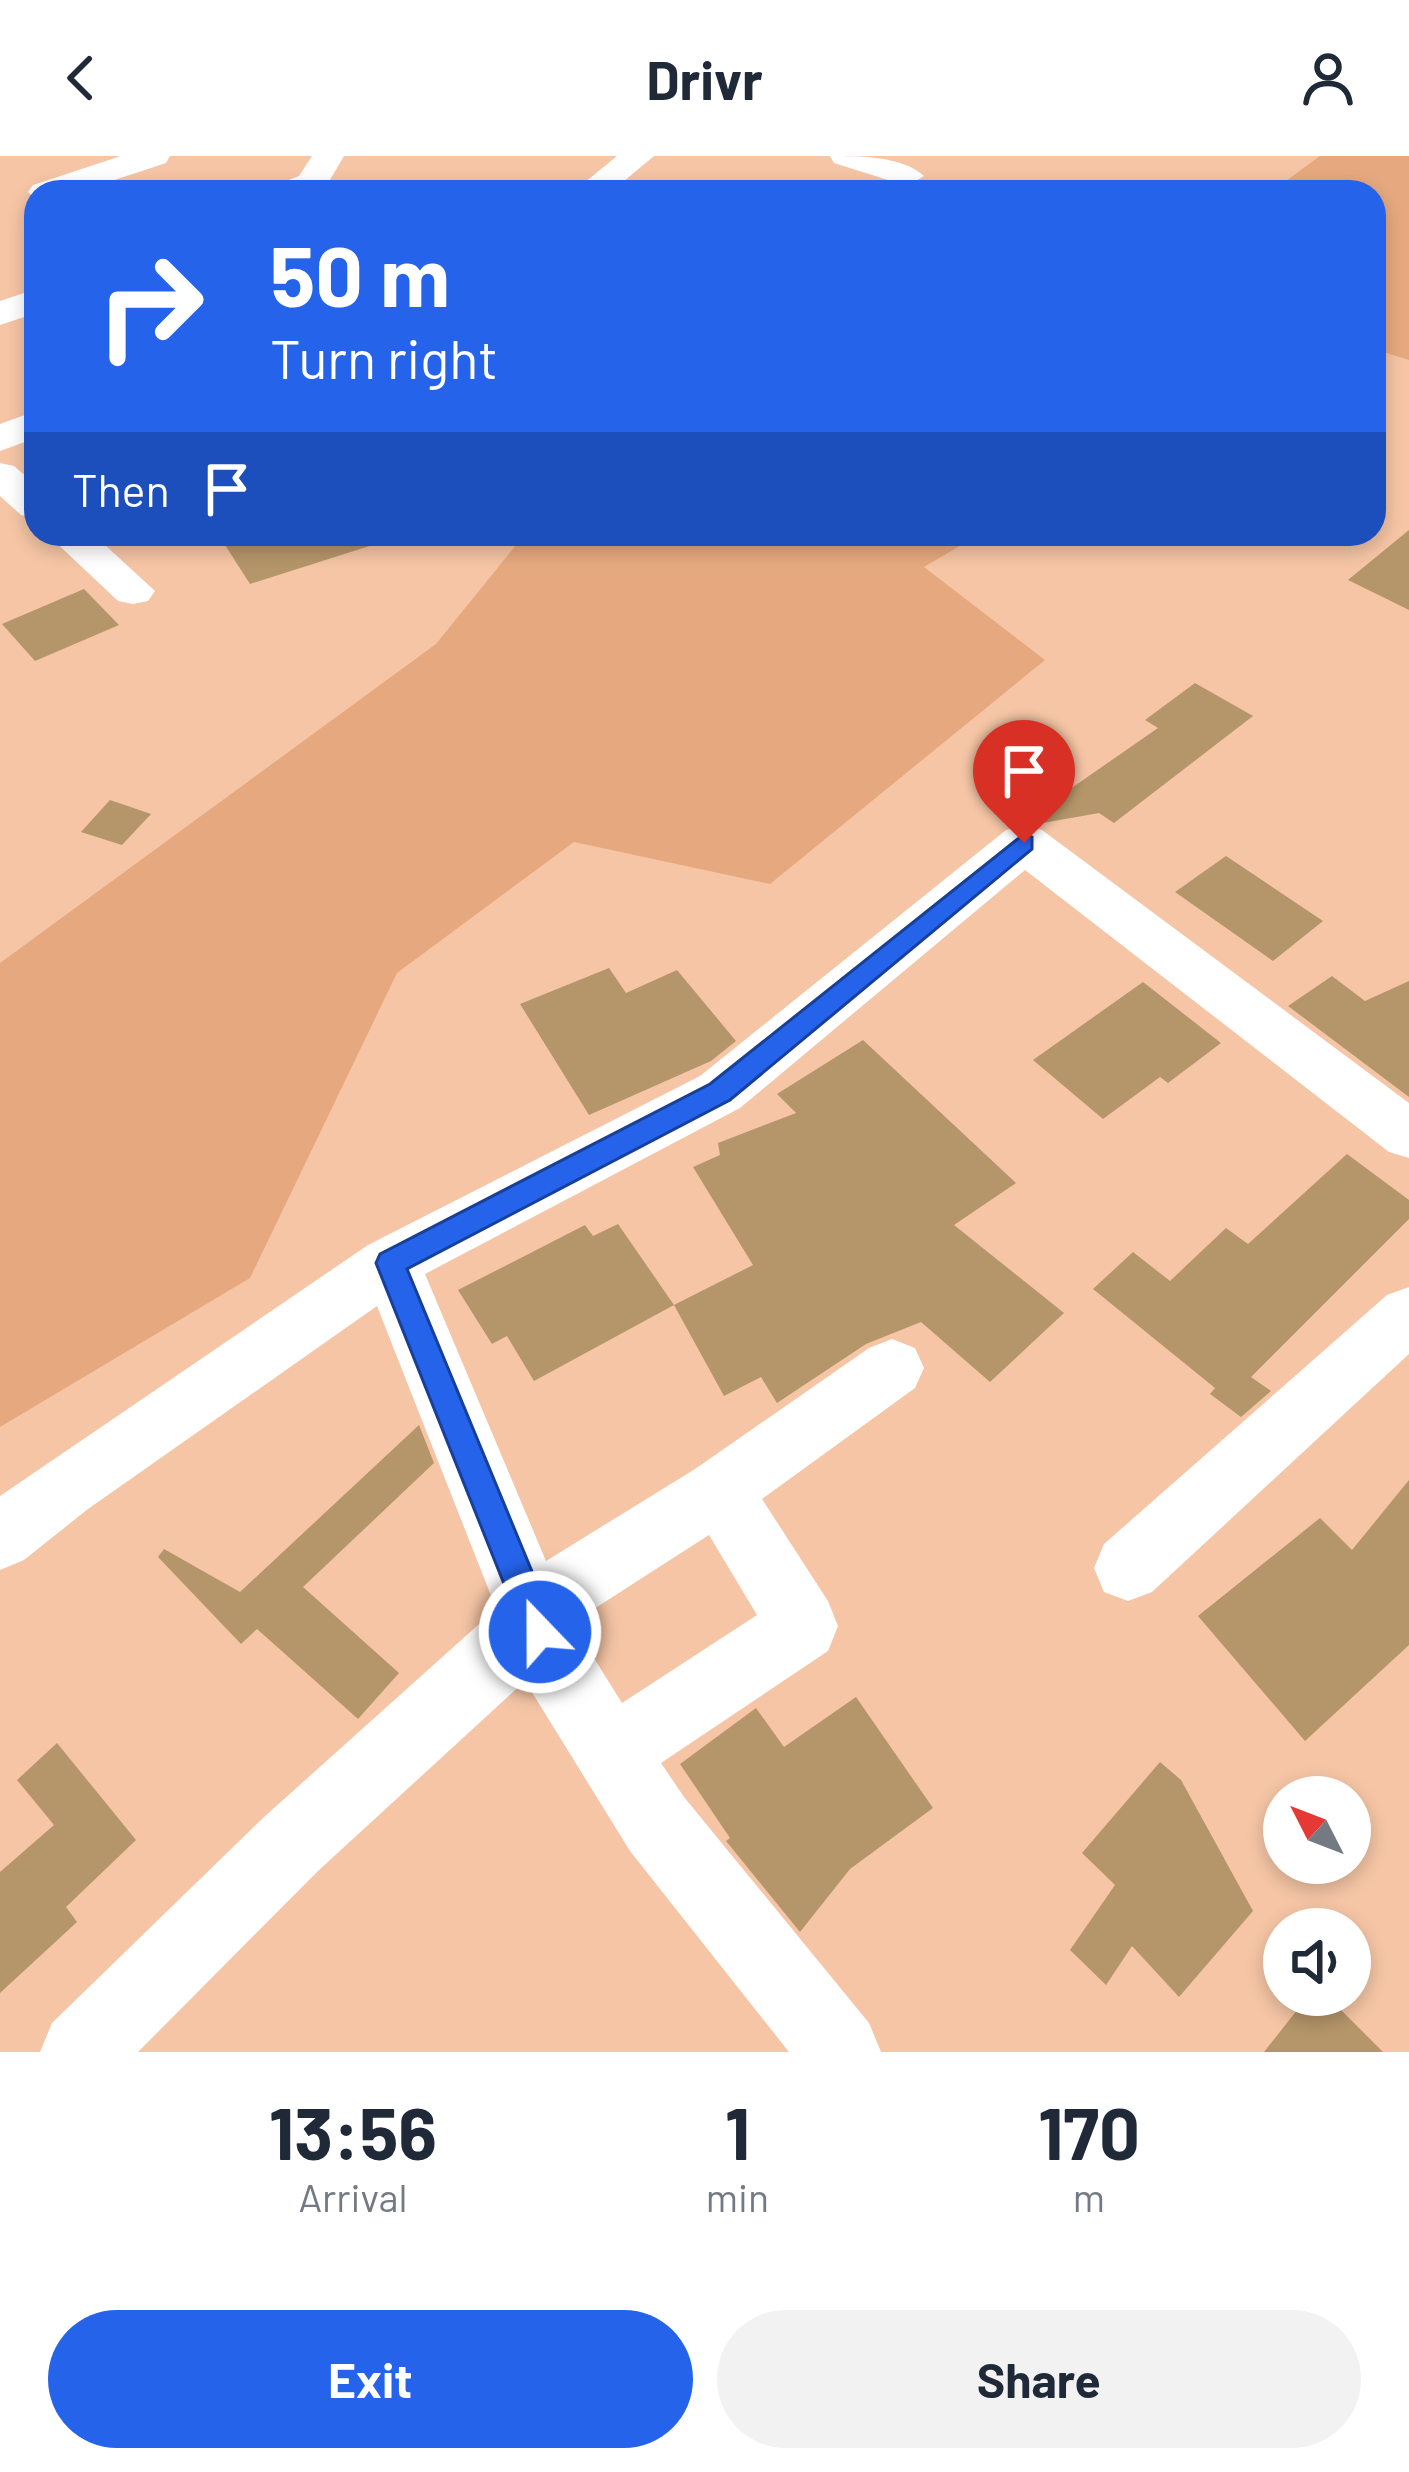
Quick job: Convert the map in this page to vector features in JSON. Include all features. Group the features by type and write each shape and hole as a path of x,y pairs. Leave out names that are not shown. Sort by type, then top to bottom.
{"street":[{"path":"81,180 154,156"},
{"path":"606,180 638,156"},
{"path":"846,156 907,175"},
{"path":"0,475 24,496"},
{"path":"82,546 133,591"},
{"path":"0,1537 64,1487 390,1263 720,1092 1024,843 1409,1135"},
{"path":"390,1263 540,1632 657,1823 840,2052"},
{"path":"1128,1568 1409,1314"},
{"path":"81,2052 291,1844 503,1650 527,1645 718,1491 892,1368"},
{"path":"613,1753 802,1626 718,1491"}],"shaded area":[{"path":"1320,156 1409,156 1409,360 1386,353 1386,180 1287,180"},
{"path":"515,546 960,546 924,567 1045,660 770,884 574,842 397,973 250,1278 0,1427 0,963 436,644"}],"building":[{"path":"1409,530 1409,610 1348,580"},
{"path":"226,546 370,546 250,584"},
{"path":"84,589 119,625 35,661 2,624"},
{"path":"1195,683 1253,716 1114,823 1099,813 1037,824 1024,821 1158,728 1145,720"},
{"path":"110,800 151,814 122,845 81,832"},
{"path":"1226,856 1323,921 1273,961 1175,892"},
{"path":"609,968 626,993 677,970 736,1041 711,1061 589,1115 520,1004"},
{"path":"1332,976 1365,1001 1409,981 1409,1097 1288,1006"},
{"path":"1143,982 1221,1043 1168,1083 1160,1077 1103,1119 1033,1060"},
{"path":"863,1040 1016,1183 954,1225 1064,1313 990,1382 921,1322 866,1344 777,1403 761,1377 724,1396 674,1305 753,1265 693,1167 720,1155 718,1143 796,1113 777,1094"},
{"path":"1347,1154 1409,1200 1409,1219 1251,1377 1271,1391 1241,1417 1210,1394 1215,1388 1093,1289 1133,1252 1170,1281 1226,1228 1248,1244"},
{"path":"618,1224 674,1305 534,1381 507,1336 492,1344 458,1290 585,1225 593,1236"},
{"path":"419,1425 434,1463 303,1587 399,1673 358,1719 257,1629 241,1644 158,1557 164,1549 240,1592"},
{"path":"1409,1480 1409,1645 1305,1741 1198,1616 1320,1518 1352,1550"},
{"path":"856,1697 933,1808 850,1869 800,1932 726,1841 730,1838 680,1764 756,1708 784,1747"},
{"path":"57,1743 136,1840 66,1907 77,1922 0,1993 0,1872 54,1825 17,1780"},
{"path":"1160,1762 1181,1780 1253,1911 1179,1997 1132,1946 1106,1985 1070,1950 1115,1885 1082,1853"},
{"path":"1292,2016 1347,2016 1383,2052 1264,2052"}],"route":[{"path":"540,1632 390,1263 720,1092 1024,843"}]}
